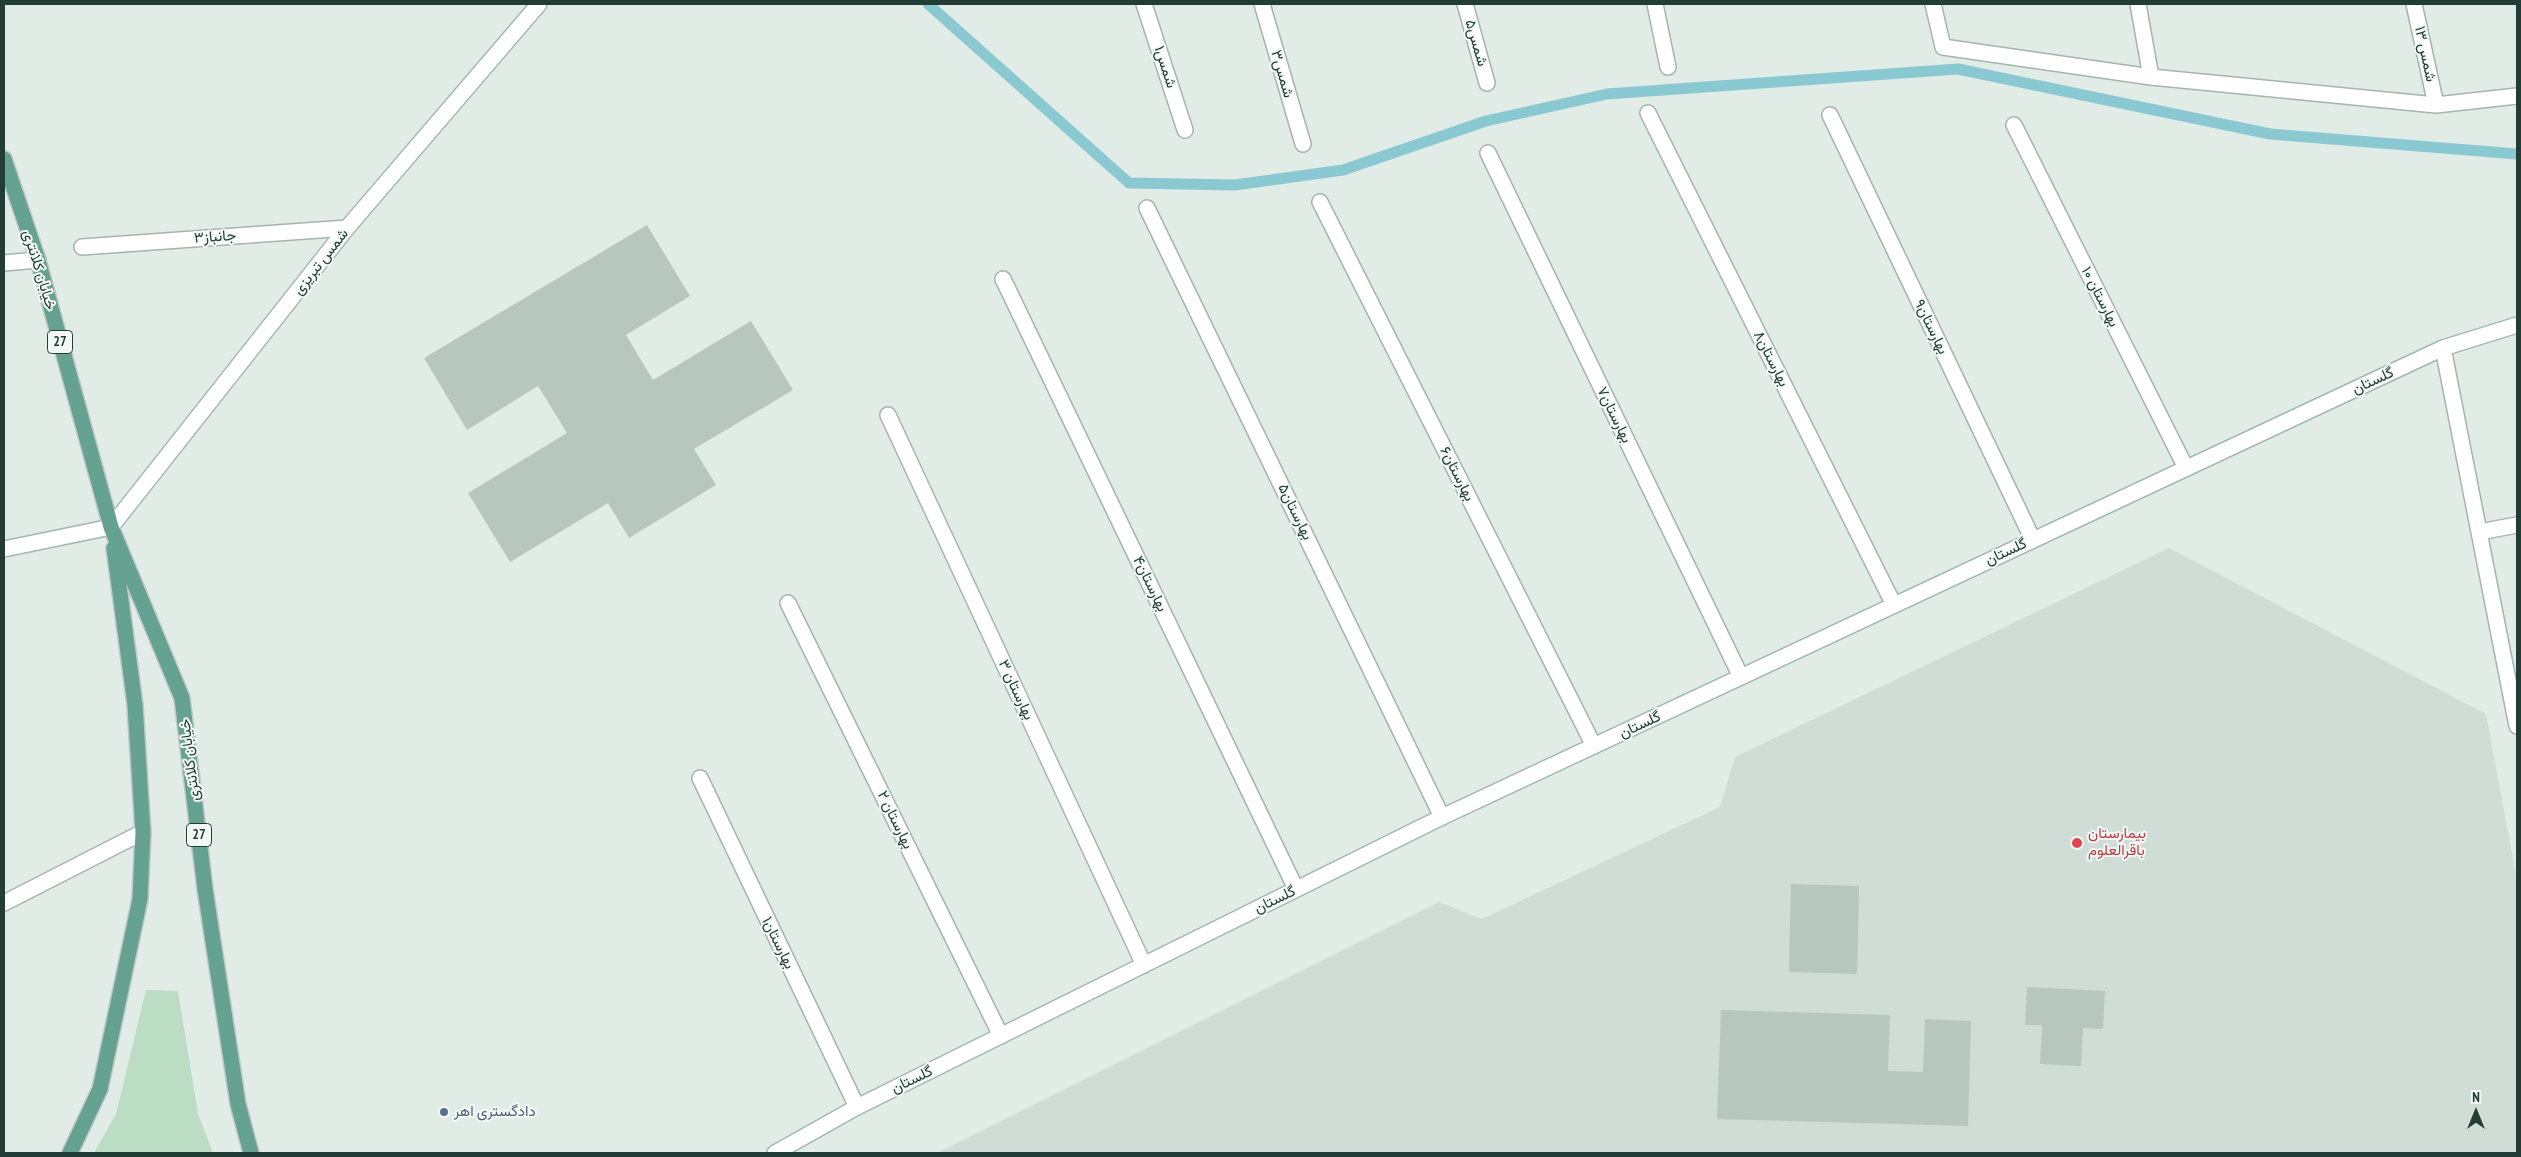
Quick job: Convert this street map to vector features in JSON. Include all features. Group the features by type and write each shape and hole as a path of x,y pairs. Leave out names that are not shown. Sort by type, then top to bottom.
{"main road":[{"name":"خیابان کلانتری","path":"4,159 38,260 111,527 182,698 205,889 238,1104 251,1153"},
{"name":"خیابان کلانتری","path":"70,1153 100,1089 140,898 144,832 135,705 111,527"}],"street":[{"name":"شمس تبریزی","path":"111,527 347,228 539,4"},
{"name":"شمس۱","path":"1144,4 1185,130"},
{"name":"شمس۳","path":"1262,4 1303,144"},
{"name":"شمس۵","path":"1465,4 1487,83"},
{"path":"1655,4 1668,67"},
{"path":"1933,4 1943,47 2150,77 2436,105 2517,96"},
{"path":"2138,4 2150,77"},
{"name":"شمس ۱۳","path":"2414,4 2436,105"},
{"name":"بهارستان۸","path":"1648,113 1894,605"},
{"name":"بهارستان۹","path":"1830,115 2033,540"},
{"name":"بهارستان ۱۰","path":"2014,125 2186,468"},
{"name":"بهارستان۷","path":"1488,153 1741,677"},
{"name":"بهارستان۶","path":"1320,202 1594,746"},
{"name":"بهارستان۵","path":"1147,208 1442,817"},
{"name":"جانباز۳","path":"82,247 347,228"},
{"path":"4,263 38,260"},
{"name":"بهارستان۴","path":"1004,279 1296,889"},
{"name":"گلستان","path":"775,1153 857,1107 1442,817 2443,348 2517,325"},
{"path":"2443,348 2517,726"},
{"name":"بهارستان ۳","path":"888,414 1144,965"},
{"path":"2479,532 2517,525"},
{"path":"4,549 111,527"},
{"name":"بهارستان ۲","path":"788,603 1001,1036"},
{"name":"بهارستان۱","path":"700,778 857,1107"},
{"path":"4,903 144,832"}],"shaded area":[{"name":"بیمارستان باقرالعلوم","path":"2169,548 2486,714 2517,880 2517,1153 937,1153 1439,902 1482,919 1720,807 1735,757"}],"green space":[{"path":"146,990 178,991 198,1114 213,1153 94,1153 116,1114"}],"building":[{"path":"647,225 690,296 626,335 653,380 751,321 793,390 694,449 716,485 629,538 608,503 510,562 468,493 567,433 538,386 467,430 424,358"},
{"path":"1791,884 1859,886 1857,974 1789,972"},
{"path":"2027,987 2105,991 2103,1029 2083,1028 2081,1066 2040,1064 2042,1025 2025,1025"},
{"path":"1721,1010 1890,1015 1888,1071 1923,1072 1925,1019 1971,1021 1968,1126 1717,1119"}],"waterway":[{"path":"928,4 1129,183 1235,185 1343,170 1486,121 1607,94 1958,69 2270,134 2517,154"}],"place":[{"name":"بیمارستان باقرالعلوم","path":"2077,843"},
{"name":"دادگستری اهر","path":"444,1112"}]}
